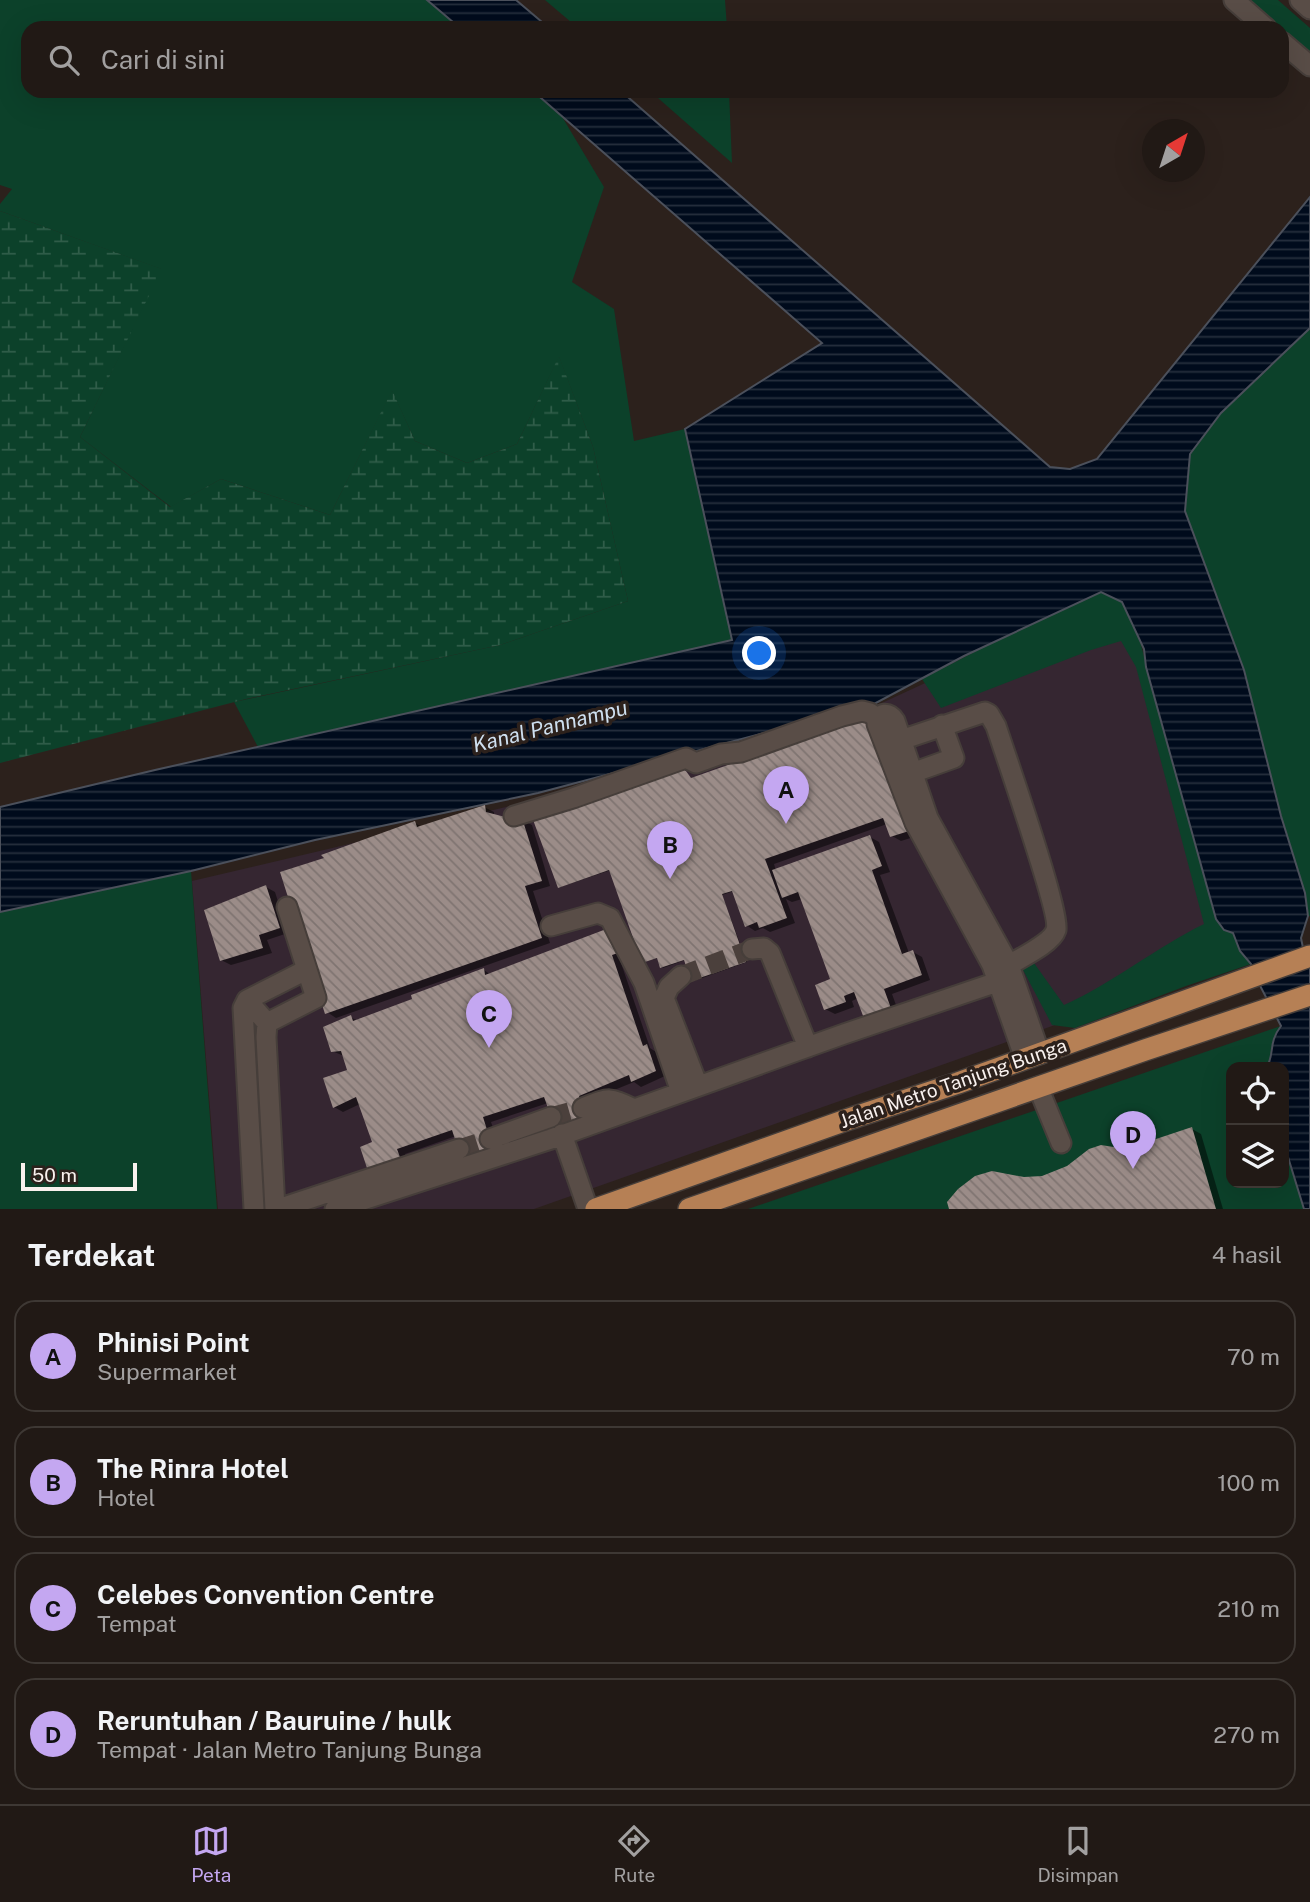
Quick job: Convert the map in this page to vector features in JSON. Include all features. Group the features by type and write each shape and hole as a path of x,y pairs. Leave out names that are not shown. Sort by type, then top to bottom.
{"main road":[{"name":"Jalan Metro Tanjung Bunga","path":"596,1209 1032,1057 1310,956"},
{"name":"Jalan Metro Tanjung Bunga","path":"689,1209 1310,995"}],"street":[{"path":"1234,0 1258,21"},
{"path":"1300,0 1310,9"},
{"path":"1289,48 1310,66"},
{"path":"514,816 686,758 696,763 721,754 741,752 842,716 862,711 878,719"},
{"path":"335,1209 556,1137 1007,974 1048,941 1058,925 996,726 989,714 985,712 901,740"},
{"path":"945,864 915,823 877,724 881,715 886,713 892,716 945,864 992,965 1007,974 1032,1057"},
{"path":"912,773 954,758 942,726"},
{"path":"267,1023 316,998 288,907"},
{"path":"551,926 598,914 610,918 644,983 690,1089"},
{"path":"752,949 764,948 770,953 808,1047"},
{"path":"254,1209 243,1008 247,1000 306,970"},
{"path":"681,976 668,987 664,998 690,1089"},
{"path":"247,1000 267,1023 277,1209 458,1149"},
{"path":"1038,1087 1060,1143"},
{"path":"583,1108 607,1099 634,1109"},
{"path":"490,1139 551,1117"},
{"path":"556,1137 575,1209"},
{"path":"556,1137 588,1209"}],"shaded area":[{"path":"1126,622 1225,956 1123,1001 534,1209 218,1209 192,881 506,807 858,714 1049,626"}],"green space":[{"path":"0,0 427,0 452,21 21,21 21,98 541,98 561,115 604,187 572,282 614,309 634,441 685,429 732,640 258,747 234,702 500,645 628,601 593,447 559,357 517,444 467,463 415,441 392,391 330,515 221,479 171,507 80,437 161,269 0,211 0,204 12,189 0,185"},
{"path":"545,0 725,0 726,21 570,21"},
{"path":"1248,0 1278,0 1310,28 1310,55 1289,36 1289,21 1272,21"},
{"path":"658,98 729,98 732,163"},
{"path":"0,211 162,269 80,437 170,507 221,479 330,515 392,390 415,441 467,463 517,444 559,356 593,447 628,601 500,645 246,699 0,763"},
{"path":"1310,328 1308,916 1305,893 1281,816 1244,670 1185,511 1190,454 1221,413"},
{"path":"1101,592 1122,602 1134,623 1224,930 1233,933 1240,951 1251,964 1075,1028 1052,1025 1022,968 1034,963 1064,1005 1204,924 1136,667 1121,641 941,708 922,679"},
{"path":"191,871 217,1209 0,1209 0,912"},
{"path":"1281,1026 1268,1062 1226,1062 1226,1188 1289,1188 1289,1160 1304,1209 748,1209"}],"water":[{"path":"427,0 516,0 541,21 452,21"},
{"name":"Kanal Pannampu","path":"541,98 629,98 1050,467 1070,469 1097,459 1310,197 1310,328 1221,413 1190,454 1185,511 1244,670 1281,816 1305,893 1308,916 1301,938 1304,953 1310,963 1310,1209 1304,1209 1289,1160 1289,1062 1269,1062 1274,1037 1281,1026 1233,933 1224,930 1216,919 1146,667 1144,649 1122,602 1101,592 964,656 874,704 538,793 315,840 191,871 0,912 0,807 732,640 685,429 822,343"}],"building":[{"path":"867,716 909,831 890,837 883,818 765,859 787,918 759,928 757,922 745,927 732,891 722,894 746,962 691,981 684,960 660,968 657,958 642,963 609,870 558,888 532,817 676,766 686,771 691,778"},
{"path":"485,805 486,812 517,820 522,818 542,881 525,886 542,938 325,1014 280,872 324,858 321,855 415,821 417,827"},
{"path":"870,835 882,866 872,870 902,954 913,950 922,975 884,989 892,1011 865,1021 854,992 844,996 846,1002 824,1010 815,985 830,979 798,892 782,898 772,870"},
{"path":"266,885 280,928 259,935 263,948 220,961 204,910"},
{"path":"609,928 618,953 612,955 643,1046 647,1044 656,1071 631,1082 629,1075 579,1096 587,1119 556,1130 544,1097 483,1117 494,1152 463,1164 452,1130 397,1149 401,1160 368,1171 360,1147 372,1142 356,1097 333,1108 323,1078 347,1070 341,1051 331,1052 323,1027 351,1015 353,1021 412,999 411,995 484,968 485,975"},
{"path":"1192,1127 1216,1209 949,1209 947,1202 975,1176 992,1171 1024,1177 1042,1176 1067,1166 1089,1149 1101,1145 1126,1149"}],"tunnel":[{"path":"681,976 752,949"},
{"path":"551,1117 583,1108"},
{"path":"459,1149 490,1139"}],"place":[{"name":"Phinisi Point","path":"786,824"},
{"name":"The Rinra Hotel","path":"670,879"},
{"name":"Celebes Convention Centre","path":"489,1048"},
{"name":"Reruntuhan / Bauruine / hulk","path":"1133,1169"}]}
